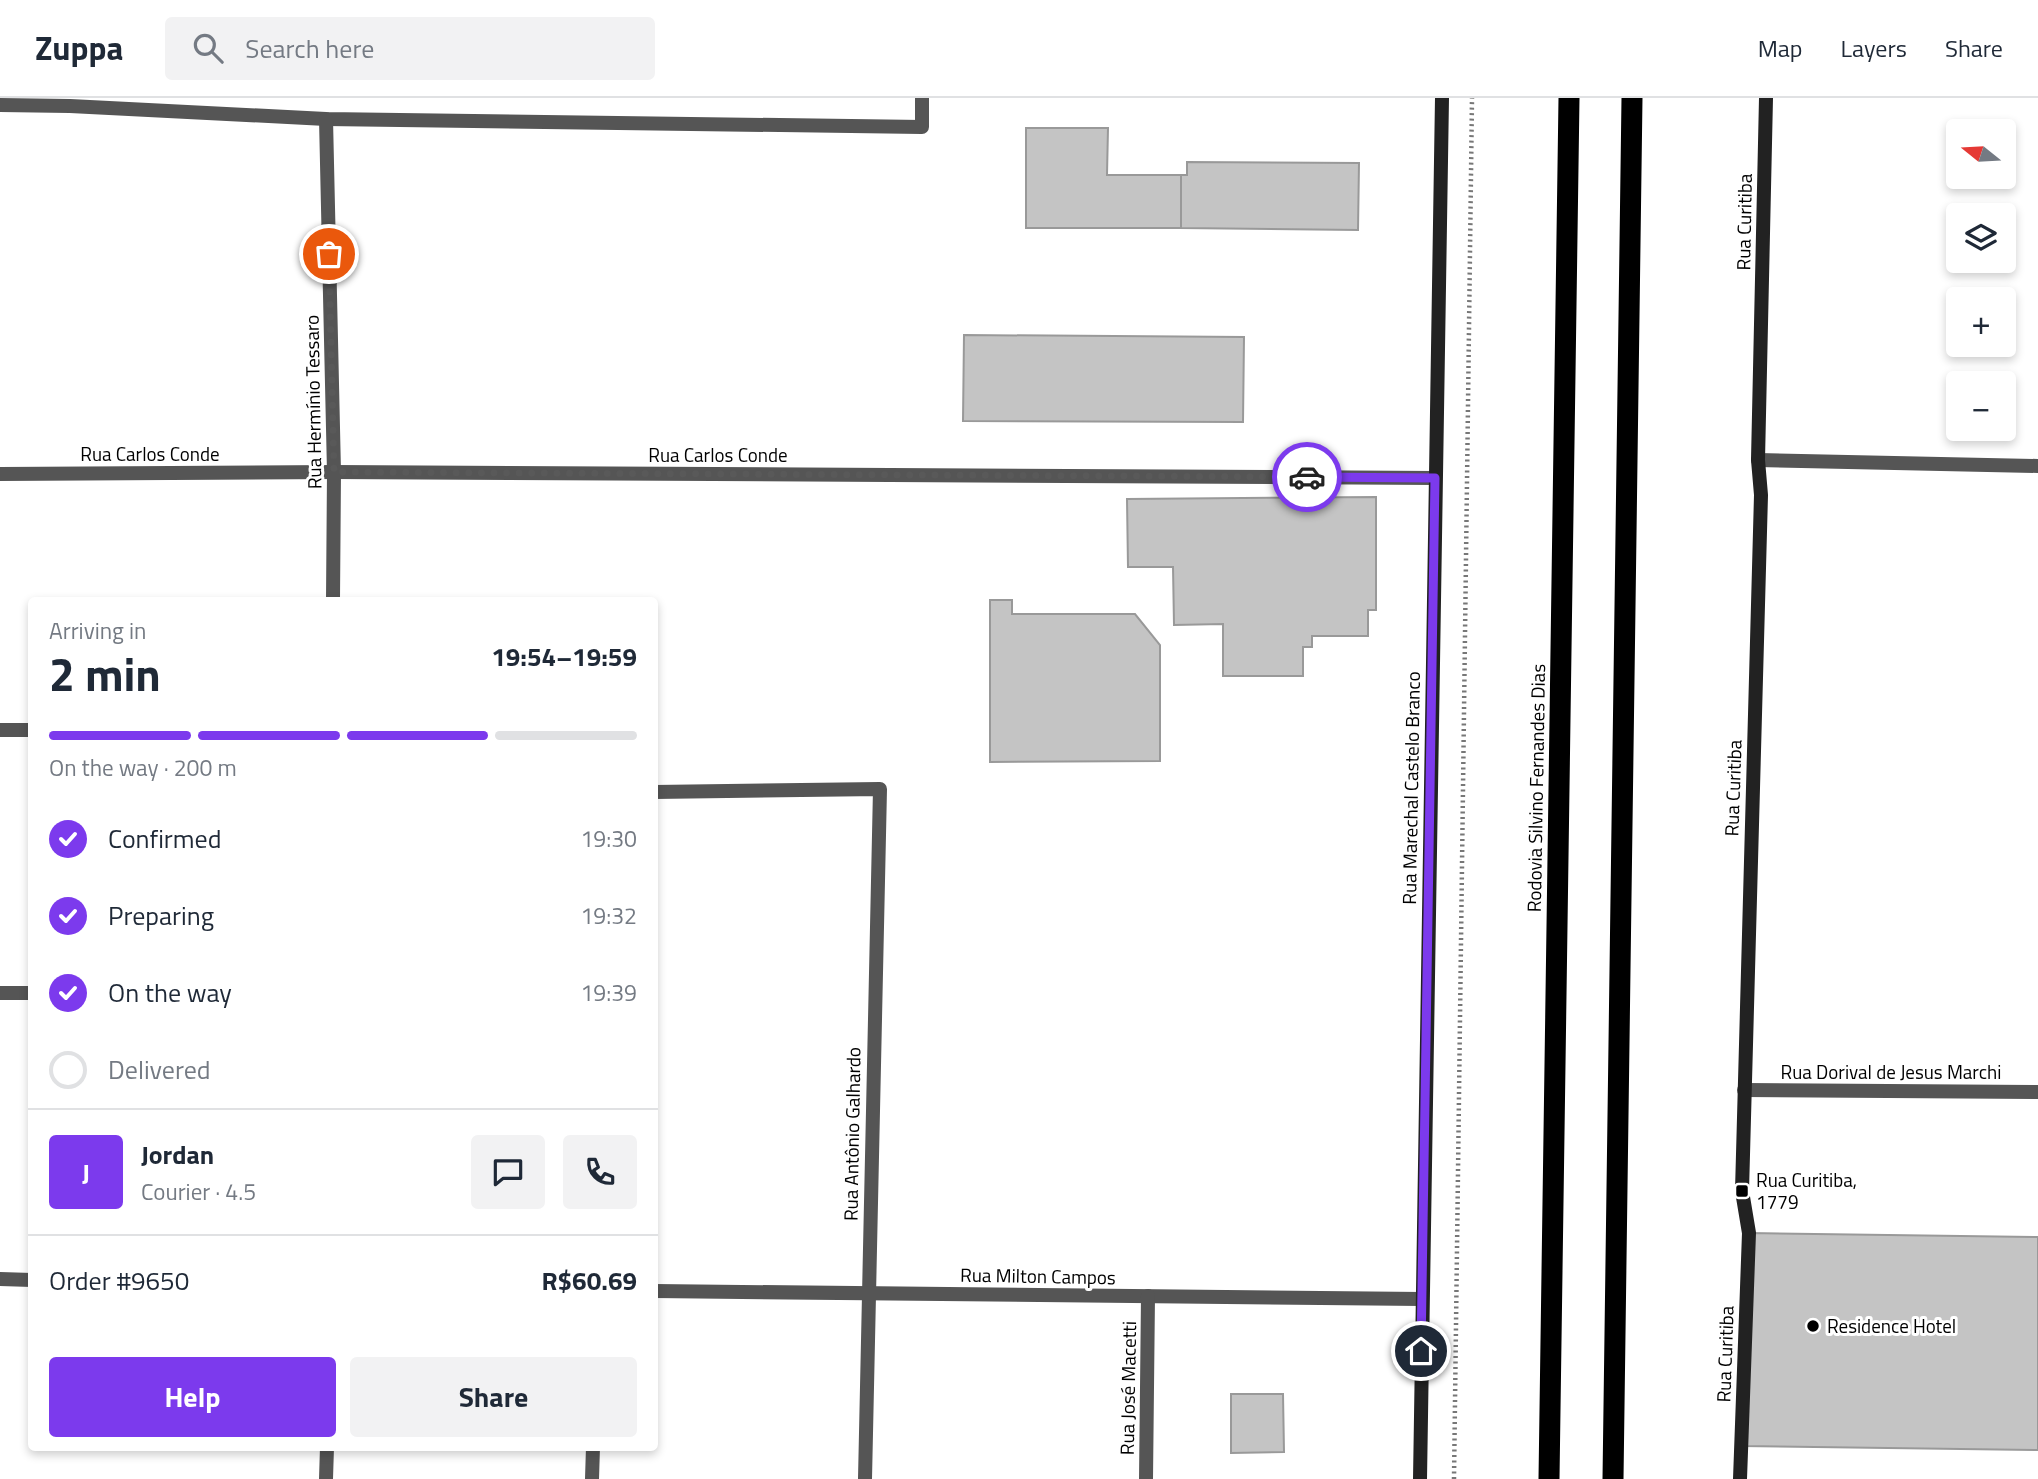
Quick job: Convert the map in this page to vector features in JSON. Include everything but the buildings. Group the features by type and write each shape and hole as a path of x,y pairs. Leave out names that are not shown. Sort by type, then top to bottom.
{"highway":[{"name":"Rodovia Silvino Fernandes Dias","path":"1549,1479 1569,98"},
{"path":"1614,1479 1632,98"}],"street":[{"path":"0,106 70,102 326,119 922,127 922,98"},
{"name":"Rua Marechal Castelo Branco","path":"1420,1479 1442,98"},
{"name":"Rua Curitiba","path":"1740,1479 1749,1233 1742,1191 1761,495 1758,460 1766,98"},
{"name":"Rua Hermínio Tessaro","path":"326,119 334,472 333,597"},
{"path":"1758,460 2038,466"},
{"name":"Rua Carlos Conde","path":"0,474 334,472 1435,478"},
{"path":"0,730 28,730"},
{"name":"Rua Antônio Galhardo","path":"658,792 880,789 865,1479"},
{"path":"0,993 28,993"},
{"name":"Rua Dorival de Jesus Marchi","path":"1744,1090 2038,1092"},
{"path":"0,1279 28,1280"},
{"name":"Rua Milton Campos","path":"658,1291 1422,1300"},
{"name":"Rua José Macetti","path":"1146,1479 1148,1296"},
{"path":"326,1479 327,1451"},
{"path":"592,1479 593,1451"}],"path":[{"path":"1454,1479 1472,98"}],"way so far":[{"path":"329,254 334,472 1307,477"}],"place":[{"name":"Rua Curitiba, 1779","path":"1742,1191"},
{"name":"Residence Hotel","path":"1813,1326"}],"route":[{"path":"1307,477 1435,478 1421,1351"}]}
